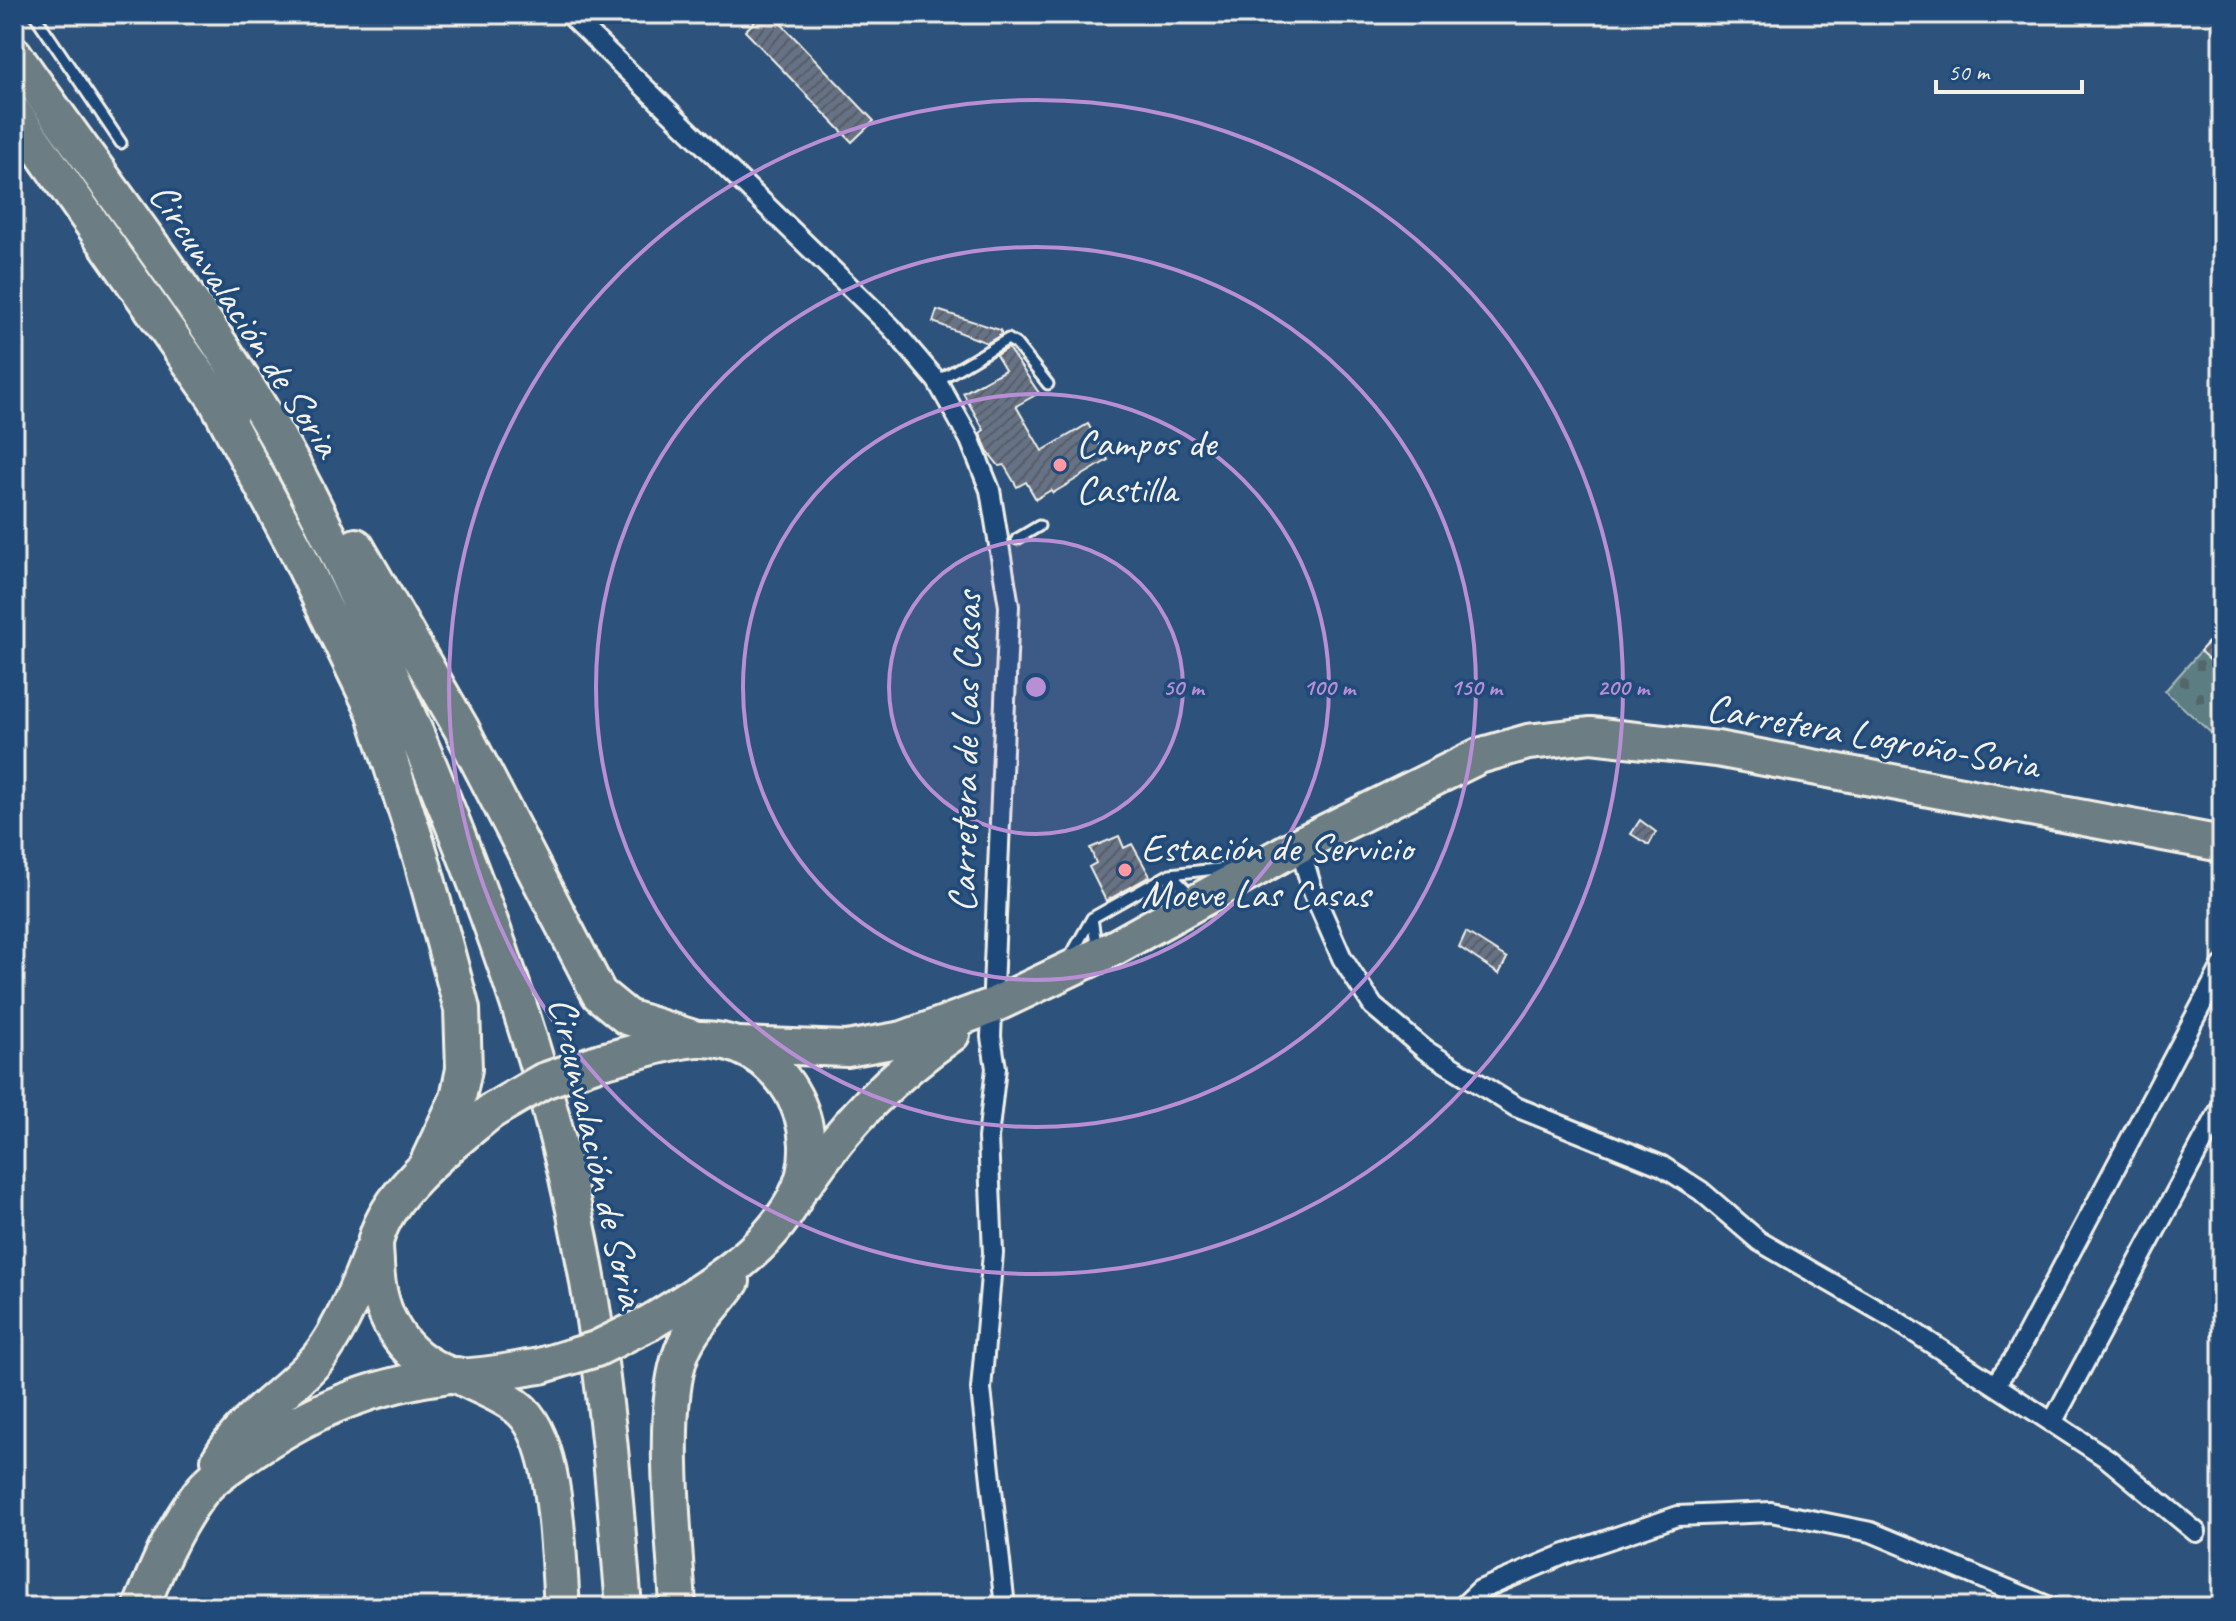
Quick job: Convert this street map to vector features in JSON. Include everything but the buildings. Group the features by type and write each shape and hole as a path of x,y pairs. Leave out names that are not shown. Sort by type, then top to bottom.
{"highway":[{"name":"Circunvalación de Soria","path":"14,54 200,316 263,413 365,611 475,874 552,1115 587,1276 612,1459 624,1607"},
{"name":"Circunvalación de Soria","path":"14,113 274,481 416,735"},
{"path":"217,402 296,549 374,711 425,872 462,1009 464,1069 458,1098 426,1166"},
{"path":"263,413 314,479 363,557 461,728 599,994 627,1017 697,1039"},
{"name":"Carretera Logroño-Soria","path":"697,1039 739,1045 847,1049 903,1039 992,1006 1062,973 1299,845 1479,756 1528,742 1591,735 1717,749 2222,844"},
{"name":"Carretera Logroño-Soria","path":"753,1252 828,1150 905,1066 992,1006"},
{"path":"141,1607 162,1556 222,1454 321,1355 359,1284 389,1214 426,1166 490,1112 543,1081 601,1061 697,1039"},
{"path":"739,1045 767,1061 792,1089 803,1119 807,1151 794,1199"},
{"path":"376,1240 380,1304 390,1327 410,1351 506,1399 523,1412 546,1451 562,1607"},
{"path":"201,1491 295,1422 386,1386 540,1366 596,1349 651,1322 719,1279 753,1252"},
{"path":"678,1607 671,1429 673,1379 695,1328 753,1252"}],"street":[{"name":"Carretera de Las Casas","path":"569,14 870,306 937,381 970,440 990,490 1009,606 991,1037 996,1068 988,1138 993,1253 981,1389 1005,1607"},
{"path":"1299,845 1313,892 1342,958 1373,1006 1425,1050 1516,1107 1662,1166 1701,1191 1759,1241 1894,1319 2108,1459 2196,1532"},
{"path":"1996,1383 2015,1357 2222,966"},
{"path":"2052,1423 2222,1106"},
{"path":"1462,1607 1480,1590 1563,1555 1678,1516 1771,1512 1871,1532 2050,1607"}],"lane":[{"path":"34,14 121,143"},
{"path":"937,381 1008,339 1016,344 1048,384"},
{"path":"1017,539 1039,526"},
{"path":"1062,973 1092,918 1170,874 1266,864"},
{"path":"1170,874 1198,901"},
{"path":"1092,918 1097,956"}],"green space":[{"path":"2213,637 2222,645 2222,743 2165,691"}],"place":[{"name":"Campos de Castilla","path":"1060,465"},
{"name":"Estación de Servicio Moeve Las Casas","path":"1125,870"}]}
